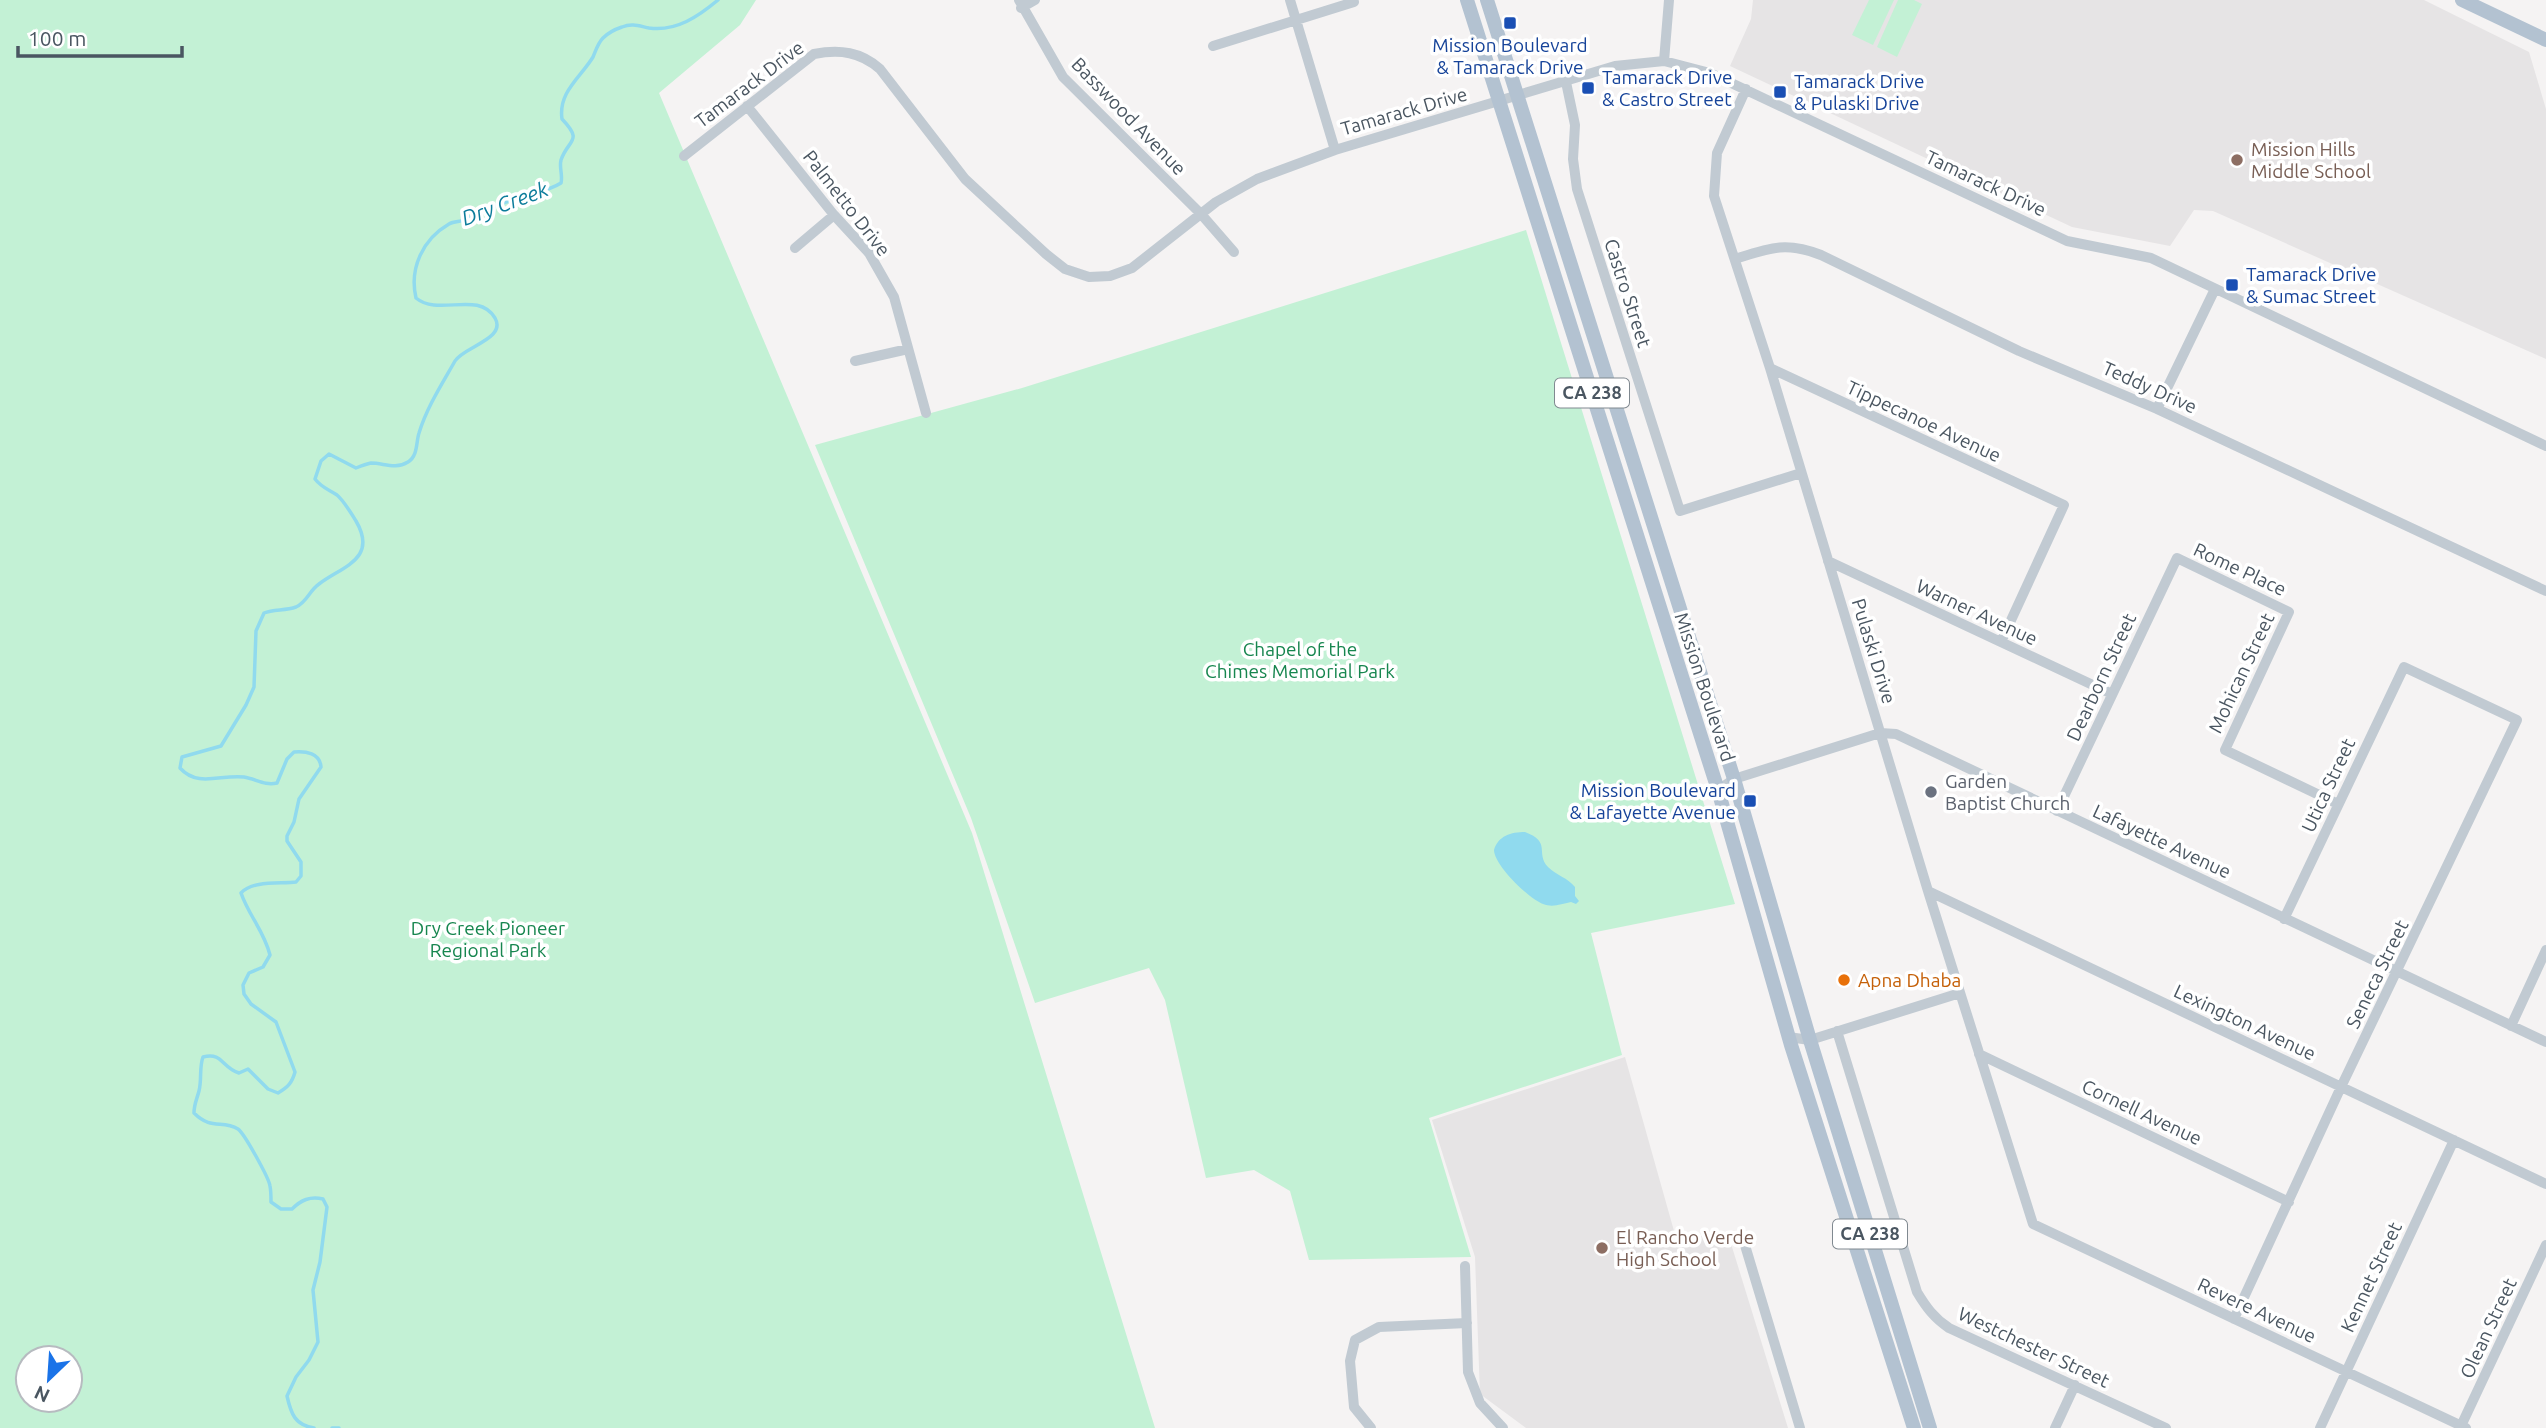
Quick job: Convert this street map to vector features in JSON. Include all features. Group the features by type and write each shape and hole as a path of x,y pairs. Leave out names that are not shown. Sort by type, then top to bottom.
{"main road":[{"name":"Mission Boulevard","path":"1467,0 1717,790 1788,1037 1914,1428"},
{"name":"Mission Boulevard","path":"1488,0 1734,779 1810,1040 1930,1428"},
{"path":"2462,0 2546,40"}],"street":[{"path":"1020,4 1035,0"},
{"path":"1290,0 1335,150"},
{"path":"1664,61 1670,0"},
{"path":"1213,46 1354,2"},
{"name":"Basswood Avenue","path":"1020,4 1063,77 1201,214 1234,252"},
{"name":"Tamarack Drive","path":"684,156 814,54 831,50 847,51 868,58 880,69 965,178 1046,254 1065,269 1089,276 1110,276 1132,268 1201,214 1257,178 1335,150 1615,66 1664,61 1710,73 1746,89 2067,241 2151,258 2546,446"},
{"name":"Castro Street","path":"1566,82 1575,125 1573,159 1577,190 1680,511 1801,473"},
{"name":"Pulaski Drive","path":"1746,89 1717,153 1714,197 1770,368 1959,993 2033,1224"},
{"name":"Palmetto Drive","path":"747,106 834,215 869,253 894,297 926,413"},
{"path":"795,248 834,215"},
{"name":"Teddy Drive","path":"1735,259 1775,246 1804,248 2041,361 2157,409 2546,591"},
{"path":"2157,409 2215,289"},
{"path":"855,361 908,349"},
{"name":"Tippecanoe Avenue","path":"1770,368 2064,505 2001,642"},
{"name":"Rome Place","path":"2176,558 2289,612"},
{"name":"Dearborn Street","path":"2057,811 2176,558"},
{"name":"Warner Avenue","path":"1828,561 2112,694"},
{"name":"Mohican Street","path":"2289,612 2225,750 2338,804"},
{"name":"Seneca Street","path":"2234,1319 2516,720 2404,667"},
{"name":"Utica Street","path":"2284,919 2404,667"},
{"path":"1717,790 1734,779 1880,733"},
{"name":"Lafayette Avenue","path":"1880,733 1896,734 2546,1042"},
{"name":"Lexington Avenue","path":"1928,891 2546,1184"},
{"path":"2511,1026 2546,950"},
{"path":"1788,1037 1810,1040 1959,993"},
{"name":"Westchester Street","path":"1837,1031 1917,1292 1925,1306 1949,1328 2166,1428"},
{"name":"Cornell Avenue","path":"1979,1054 2289,1202"},
{"name":"Kennet Street","path":"2320,1428 2454,1140"},
{"name":"Revere Avenue","path":"2033,1224 2464,1427"},
{"path":"1744,1242 1800,1428"},
{"name":"Olean Street","path":"2464,1427 2546,1245"},
{"path":"1465,1266 1468,1372 1479,1403 1503,1428"},
{"path":"1371,1428 1354,1407 1350,1361 1355,1340 1379,1328 1467,1323"},
{"path":"2055,1428 2075,1385"}],"shaded area":[{"name":"Mission Hills Middle School","path":"1753,0 2424,0 2529,52 2546,109 2546,359 2213,211 2194,210 2170,246 2072,227 1730,66 1751,19"},
{"name":"El Rancho Verde High School","path":"1625,1057 1676,1238 1728,1234 1788,1428 1526,1428 1480,1394 1475,1257 1432,1120"}],"green space":[{"name":"Dry Creek Pioneer Regional Park","path":"0,0 756,0 740,25 659,93 972,833 1155,1428 0,1428"},
{"path":"1869,0 1894,0 1873,45 1852,35"},
{"path":"1898,0 1914,0 1922,4 1897,57 1877,47"},
{"name":"Chapel of the Chimes Memorial Park","path":"1526,230 1735,904 1591,933 1622,1055 1429,1118 1471,1257 1309,1260 1290,1191 1254,1170 1206,1178 1165,1000 1149,968 1035,1003 971,818 815,445 1022,388"}],"water":[{"path":"1525,832 1541,844 1544,862 1548,867 1575,887 1575,896 1579,901 1576,904 1571,902 1550,906 1537,901 1513,881 1500,864 1494,850 1499,841 1510,834"}],"waterway":[{"name":"Dry Creek","path":"314,1428 295,1418 287,1396 318,1342 313,1290 320,1262 327,1207 323,1199 318,1198 306,1200 292,1209 281,1209 271,1202 269,1181 241,1132 232,1126 206,1122 194,1113 203,1057 218,1058 239,1073 248,1069 268,1089 278,1093 294,1076 295,1072 276,1022 251,1004 244,994 243,985 249,973 263,967 270,955 241,893 259,884 296,882 301,876 301,862 287,841 287,836 294,822 299,799 321,767 315,756 294,752 287,759 277,783 264,783 244,777 202,779 187,774 180,768 182,757 221,746 246,705 254,687 256,631 264,613 300,605 316,587 355,560 360,553 362,534 356,521 340,498 315,479 321,461 329,454 356,468 371,463 394,466 408,462 415,453 426,414 455,361 495,332 495,318 488,310 479,306 436,305 416,298 415,276 425,246 451,223 561,183 561,160 573,137 562,119 563,101 605,36 629,25 669,28 695,17 718,0"},
{"name":"Dry Creek","path":"332,1428 339,1428"}],"place":[{"name":"Mission Boulevard & Tamarack Drive","path":"1510,23"},
{"name":"Tamarack Drive & Castro Street","path":"1588,88"},
{"name":"Tamarack Drive & Pulaski Drive","path":"1780,92"},
{"name":"Mission Hills Middle School","path":"2237,160"},
{"name":"Tamarack Drive & Sumac Street","path":"2232,285"},
{"name":"Garden Baptist Church","path":"1931,792"},
{"name":"Mission Boulevard & Lafayette Avenue","path":"1750,801"},
{"name":"Apna Dhaba","path":"1844,980"},
{"name":"El Rancho Verde High School","path":"1602,1248"}]}
